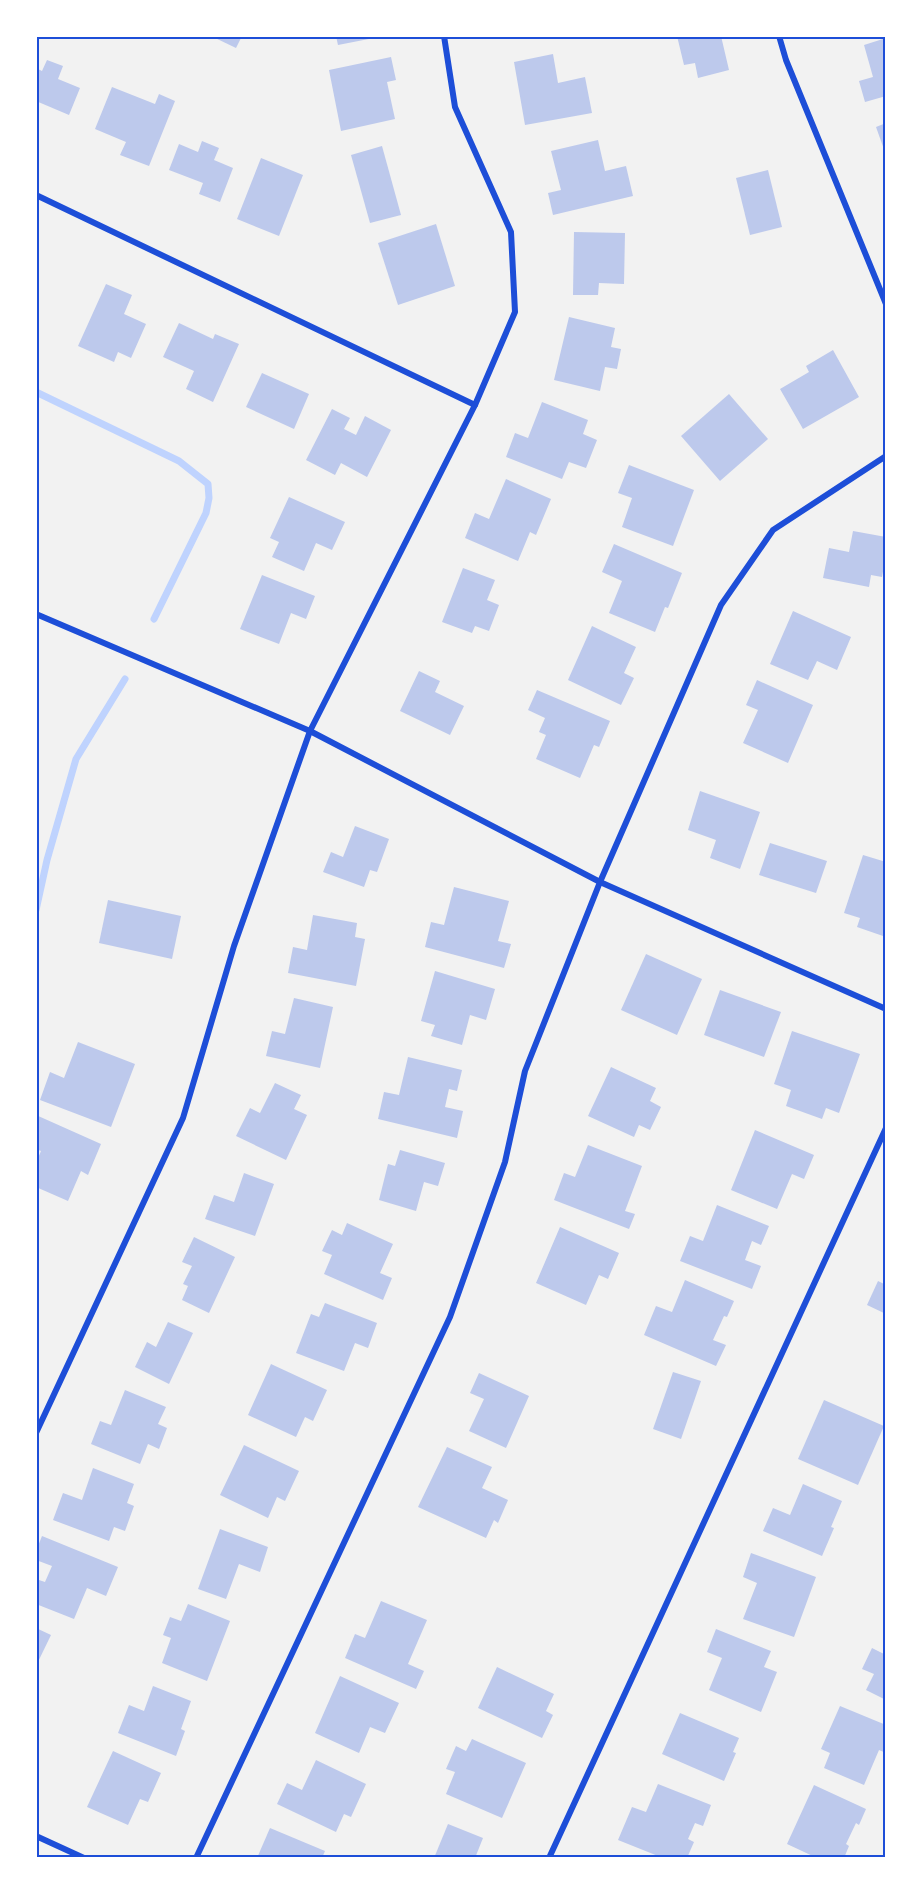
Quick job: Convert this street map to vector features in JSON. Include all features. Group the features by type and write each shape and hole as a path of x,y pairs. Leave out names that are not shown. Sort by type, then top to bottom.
{"street":[{"path":"36,1433 183,1118 234,946 310,731 475,405 515,312 511,232 455,107 444,36"},
{"path":"779,36 786,60 886,304"},
{"path":"36,195 475,405"},
{"path":"196,1858 450,1317 505,1162 525,1071 600,882 721,605 773,530 886,456"},
{"path":"36,614 310,731 600,882 886,1009"},
{"path":"549,1858 886,1128"},
{"path":"36,1836 84,1858"}],"building":[{"path":"211,36 242,36 236,48"},
{"path":"336,36 379,36 379,37 338,45"},
{"path":"677,36 721,36 729,70 698,78 695,63 684,65"},
{"path":"886,38 886,96 865,102 859,81 873,77 864,45"},
{"path":"553,54 558,83 585,77 592,113 525,125 514,62"},
{"path":"391,57 396,80 387,82 395,119 341,131 329,70"},
{"path":"47,60 63,66 58,79 80,88 69,115 36,101 36,68 42,71"},
{"path":"112,87 155,104 159,94 175,101 149,166 120,155 126,142 95,129"},
{"path":"886,123 886,155 876,127"},
{"path":"598,140 605,171 626,166 633,196 553,215 548,193 561,190 551,151"},
{"path":"202,141 219,148 214,160 233,168 220,202 199,194 203,183 169,170 179,144 198,152"},
{"path":"382,146 401,215 370,223 351,155"},
{"path":"261,158 303,175 279,236 237,219"},
{"path":"768,170 782,227 750,235 736,178"},
{"path":"436,224 455,286 398,305 378,243"},
{"path":"574,232 625,233 624,284 599,283 598,295 573,295"},
{"path":"106,284 132,295 124,314 146,324 131,358 118,352 114,362 78,346"},
{"path":"569,317 615,328 611,347 621,349 617,369 605,367 600,391 554,380"},
{"path":"179,323 213,339 215,334 239,344 213,402 186,389 194,371 163,357"},
{"path":"833,350 859,397 803,429 780,389 809,372 806,366"},
{"path":"262,373 309,394 294,429 246,407"},
{"path":"729,394 768,439 720,481 681,436"},
{"path":"542,402 588,420 583,434 597,440 586,468 569,462 562,479 506,457 515,433 528,438"},
{"path":"332,409 350,418 344,429 356,435 365,416 391,430 367,477 341,463 335,475 306,460"},
{"path":"629,465 694,490 673,546 622,527 632,498 618,493"},
{"path":"506,479 551,499 536,535 530,532 518,561 465,538 475,513 489,519"},
{"path":"289,497 345,522 332,550 316,543 304,571 272,557 279,542 270,538"},
{"path":"853,531 886,537 882,577 871,575 869,587 823,578 829,548 849,552"},
{"path":"614,544 682,573 668,608 665,607 655,632 609,613 622,581 602,572"},
{"path":"463,568 495,580 487,600 499,605 489,631 475,626 472,633 442,622"},
{"path":"262,575 315,596 306,619 291,613 279,644 240,629"},
{"path":"793,611 851,637 837,670 817,661 808,680 770,664"},
{"path":"592,626 636,647 624,673 634,678 621,705 568,680"},
{"path":"419,671 440,681 435,692 464,706 450,735 400,711"},
{"path":"757,680 813,705 788,763 743,743 758,710 746,705"},
{"path":"537,690 610,721 599,747 594,745 580,778 536,759 546,735 539,732 545,718 528,710"},
{"path":"700,791 760,812 740,869 710,858 716,840 688,830"},
{"path":"355,826 389,839 377,872 370,870 364,887 323,872 331,852 343,857"},
{"path":"770,843 827,861 816,893 759,875"},
{"path":"863,855 886,862 886,927 883,936 857,927 860,918 844,913"},
{"path":"454,887 509,901 498,941 511,944 504,968 425,947 431,922 444,925"},
{"path":"108,900 181,916 172,959 99,943"},
{"path":"313,915 357,923 355,937 365,939 356,986 288,973 293,947 307,950"},
{"path":"646,954 702,979 677,1035 621,1010"},
{"path":"435,971 495,989 486,1020 470,1015 462,1045 431,1036 435,1025 421,1021"},
{"path":"720,990 781,1012 764,1057 704,1035"},
{"path":"294,998 333,1007 320,1068 266,1056 272,1031 285,1034"},
{"path":"792,1031 860,1054 839,1113 826,1108 822,1119 786,1106 791,1090 774,1084"},
{"path":"78,1042 135,1064 111,1127 40,1100 50,1072 64,1078"},
{"path":"408,1057 462,1070 457,1091 449,1089 445,1107 463,1111 457,1138 378,1119 384,1092 399,1095"},
{"path":"611,1067 656,1088 650,1101 661,1107 650,1130 639,1125 634,1137 588,1116"},
{"path":"275,1083 301,1095 294,1109 307,1115 286,1160 236,1136 250,1108 260,1113"},
{"path":"36,1115 101,1144 88,1175 81,1171 68,1201 36,1187 36,1163 41,1151 36,1149"},
{"path":"755,1130 814,1155 804,1179 792,1174 777,1209 731,1190"},
{"path":"588,1145 642,1166 625,1211 635,1214 629,1229 554,1200 564,1173 575,1177"},
{"path":"400,1150 445,1163 438,1186 424,1182 416,1211 379,1200 388,1164 395,1166"},
{"path":"244,1173 274,1184 255,1236 205,1219 214,1195 234,1202"},
{"path":"717,1205 769,1226 761,1245 752,1241 745,1260 761,1266 752,1289 680,1261 690,1236 703,1241"},
{"path":"347,1223 393,1244 380,1273 392,1278 383,1300 324,1274 332,1255 322,1251 332,1230 342,1235"},
{"path":"560,1227 619,1253 608,1279 599,1275 586,1305 536,1283"},
{"path":"194,1237 235,1257 209,1313 182,1300 188,1286 183,1284 192,1266 182,1262"},
{"path":"685,1280 734,1301 713,1340 726,1345 716,1366 644,1335 656,1306 672,1312"},
{"path":"878,1281 886,1285 886,1314 867,1305"},
{"path":"325,1303 377,1323 368,1348 355,1343 344,1371 296,1353 311,1314 319,1317"},
{"path":"168,1322 193,1333 169,1384 135,1367 147,1342 156,1347"},
{"path":"271,1364 327,1390 313,1421 305,1417 296,1437 248,1415"},
{"path":"673,1372 701,1381 681,1439 653,1429"},
{"path":"479,1373 529,1396 506,1448 469,1431 484,1399 470,1393"},
{"path":"125,1390 166,1407 158,1424 167,1428 159,1449 148,1444 140,1464 91,1444 100,1421 111,1425"},
{"path":"824,1400 884,1426 858,1485 798,1459"},
{"path":"244,1445 299,1471 285,1501 277,1497 268,1518 220,1495"},
{"path":"447,1447 492,1467 482,1488 508,1500 498,1523 494,1520 486,1538 418,1507"},
{"path":"93,1468 134,1484 127,1503 134,1506 125,1531 114,1527 109,1541 53,1520 63,1493 82,1500"},
{"path":"803,1484 842,1501 822,1556 763,1531 773,1508 790,1515"},
{"path":"220,1529 268,1547 260,1572 239,1564 226,1599 198,1589"},
{"path":"42,1536 118,1567 106,1596 87,1588 74,1619 36,1604 36,1579 45,1582 52,1566 36,1560 36,1551"},
{"path":"751,1553 816,1577 794,1637 743,1619 757,1583 743,1577"},
{"path":"381,1601 427,1620 408,1664 424,1671 416,1689 345,1658 355,1634 365,1638"},
{"path":"188,1604 230,1621 207,1681 162,1663 171,1638 163,1635 170,1617 181,1621"},
{"path":"36,1628 51,1635 36,1666"},
{"path":"716,1629 771,1651 764,1667 777,1672 761,1712 709,1690 722,1658 707,1652"},
{"path":"872,1648 884,1654 886,1649 886,1700 866,1690 874,1674 862,1669"},
{"path":"497,1667 554,1694 546,1711 553,1715 542,1738 478,1708"},
{"path":"340,1676 399,1703 385,1733 370,1727 359,1753 315,1733"},
{"path":"153,1686 191,1701 181,1729 185,1731 176,1756 118,1733 129,1705 144,1711"},
{"path":"840,1706 886,1725 886,1753 879,1750 864,1785 824,1768 830,1753 821,1749"},
{"path":"680,1713 739,1738 733,1752 736,1753 724,1781 662,1754"},
{"path":"472,1739 526,1763 502,1818 446,1794 455,1772 446,1769 456,1746 466,1751"},
{"path":"113,1751 161,1773 148,1802 140,1799 128,1825 87,1807"},
{"path":"316,1760 366,1784 351,1817 344,1814 336,1832 277,1804 287,1783 302,1790"},
{"path":"658,1784 711,1805 703,1826 695,1823 688,1839 694,1842 687,1858 663,1858 618,1840 632,1807 646,1812"},
{"path":"814,1785 866,1809 859,1825 856,1823 846,1844 849,1846 844,1858 817,1858 787,1844"},
{"path":"448,1824 483,1838 475,1858 434,1858"},
{"path":"270,1828 325,1851 322,1858 257,1858"}],"waterway":[{"path":"36,392 179,461 208,484 209,498 206,513 154,619"},
{"path":"36,910 47,860 76,759 125,679"}]}
